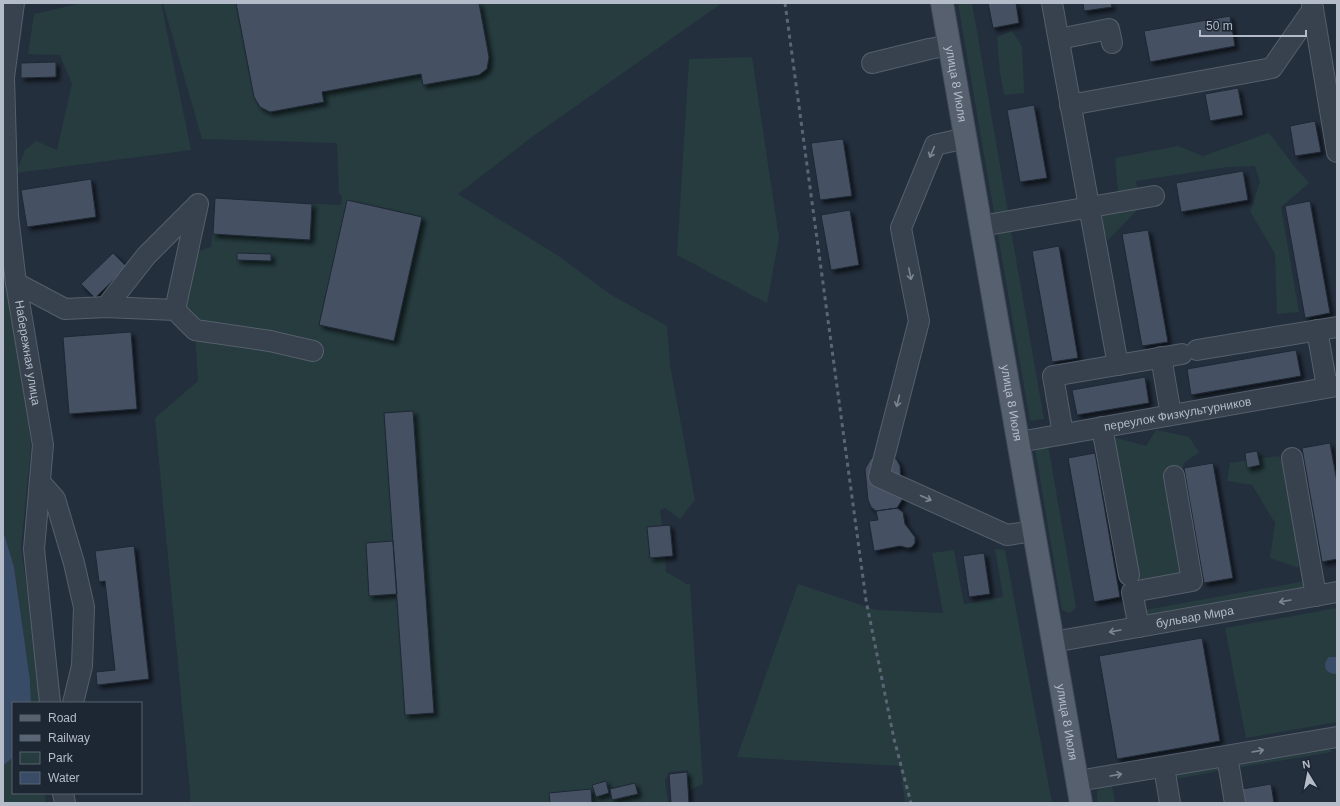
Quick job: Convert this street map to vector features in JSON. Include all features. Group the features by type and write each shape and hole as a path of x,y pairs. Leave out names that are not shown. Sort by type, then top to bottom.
{"main road":[{"name":"улица 8 Июля","path":"942,3 1081,803"}],"street":[{"name":"Набережная улица","path":"14,3 4,77 8,216 16,283 43,445 34,549 50,702"},
{"path":"1052,3 1118,365"},
{"path":"1070,106 1272,68 1313,6"},
{"path":"1313,6 1337,152"},
{"path":"1059,39 1109,29 1112,44"},
{"path":"872,63 922,50 950,45"},
{"path":"966,138 935,145 901,228 919,321 879,477 1007,535 1034,531"},
{"path":"981,226 1154,196"},
{"path":"106,307 146,256 198,204 175,310"},
{"path":"16,283 65,309 106,307 175,310 195,330 270,341 313,351"},
{"path":"1063,434 1053,376 1337,327"},
{"path":"1317,330 1332,386"},
{"path":"1161,357 1171,415"},
{"name":"переулок Физкультурников","path":"1018,442 1332,386"},
{"path":"1102,427 1129,575"},
{"path":"1292,458 1316,596"},
{"path":"1139,627 1132,592 1192,581 1174,476"},
{"path":"40,482 55,499 74,563 84,607 82,666 73,702"},
{"name":"бульвар Мира","path":"1053,642 1337,592"},
{"path":"1078,781 1337,738"},
{"path":"1227,756 1235,803"},
{"path":"1164,767 1170,803"}],"green space":[{"path":"82,3 161,3 191,150 16,173 25,150 36,141 57,150 72,84 60,55 28,54 34,14"},
{"path":"163,3 722,3 532,137 458,194 557,255 610,294 667,326 670,365 695,500 680,519 665,508 660,510 662,525 670,525 673,556 665,557 666,572 685,584 690,584 703,784 690,790 688,770 669,772 665,781 668,803 191,803 155,418 198,381 195,330 186,309 196,252 211,247 216,199 341,205 342,195 339,194 336,143 202,139"},
{"path":"958,3 972,3 1009,218 994,213"},
{"path":"1012,31 1022,46 1024,93 1004,95 1000,73 997,37"},
{"path":"752,57 779,238 767,303 677,255 689,59"},
{"path":"1269,133 1309,183 1281,207 1299,312 1277,314 1275,254 1250,211 1260,182 1255,166 1227,167 1136,181 1141,206 1108,240 1098,216 1118,191 1115,158 1178,146 1203,156"},
{"path":"1010,225 1044,419 1030,421 998,235"},
{"path":"3,242 25,387 31,447 21,547 43,702 31,702 30,680 14,567 3,530"},
{"path":"1156,430 1189,437 1199,452 1184,463 1179,478 1198,585 1138,592 1114,481 1091,439 1098,433 1146,446"},
{"path":"1048,445 1076,607 1070,613 1062,610 1035,448"},
{"path":"1279,456 1310,527 1297,551 1299,568 1270,558 1275,523 1252,485 1227,481 1230,463"},
{"path":"995,549 1005,550 1052,803 905,803 900,766 737,757 798,584 876,610 943,613 932,553 954,550 964,604 1003,597"},
{"path":"1306,581 1304,587 1143,615 1139,611"},
{"path":"1337,608 1337,722 1246,738 1225,628"},
{"path":"1325,748 1330,749 1332,752 1237,768 1243,762"},
{"path":"12,758 12,794 45,794 46,803 3,803 3,766"},
{"path":"1216,767 1224,770 1171,780 1177,774"},
{"path":"1112,785 1115,803 1098,803 1097,794 1099,789"}],"water":[{"path":"3,530 14,567 30,680 31,702 12,702 12,758 3,766"},
{"path":"1329,657 1337,657 1337,674 1330,673 1326,669 1325,663"}],"building":[{"path":"236,3 479,3 489,57 487,69 479,75 423,85 421,74 322,92 324,102 270,112 260,107 254,97"},
{"path":"988,3 1016,3 1019,23 993,28"},
{"path":"1083,3 1111,3 1112,7 1084,11"},
{"path":"1230,16 1235,46 1150,62 1144,31"},
{"path":"56,62 56,77 21,78 21,63"},
{"path":"1238,88 1243,115 1210,121 1205,94"},
{"path":"1034,105 1047,178 1020,182 1007,110"},
{"path":"1315,121 1321,152 1295,156 1290,126"},
{"path":"843,139 852,196 820,200 811,143"},
{"path":"1243,171 1248,200 1181,212 1176,183"},
{"path":"91,179 96,217 27,227 21,190"},
{"path":"215,198 312,204 310,240 213,234"},
{"path":"347,200 422,217 394,341 319,325"},
{"path":"1310,201 1330,313 1305,318 1285,206"},
{"path":"850,210 859,265 831,270 821,215"},
{"path":"1148,230 1168,342 1142,346 1122,234"},
{"path":"1059,246 1078,358 1052,362 1032,251"},
{"path":"113,253 127,267 95,298 81,284"},
{"path":"237,253 271,254 271,261 237,260"},
{"path":"131,332 137,409 69,414 63,337"},
{"path":"1296,350 1301,376 1191,395 1187,369"},
{"path":"1145,377 1149,403 1077,415 1072,390"},
{"path":"413,411 434,713 405,715 384,413"},
{"path":"1330,443 1337,482 1337,559 1322,562 1302,448"},
{"path":"1257,451 1260,465 1247,468 1245,453"},
{"path":"1095,453 1120,597 1094,602 1068,458"},
{"path":"890,455 897,460 900,466 902,500 897,508 876,511 871,507 868,500 865,469 874,456"},
{"path":"1213,463 1233,578 1204,583 1184,468"},
{"path":"897,508 903,512 905,524 915,537 915,543 912,547 908,548 900,546 874,551 869,521 878,520 876,511"},
{"path":"670,525 673,556 650,558 647,527"},
{"path":"393,541 397,594 369,596 366,543"},
{"path":"134,546 149,679 97,685 96,672 115,670 105,581 99,582 95,551"},
{"path":"984,553 990,594 969,597 963,556"},
{"path":"1202,638 1220,741 1117,759 1099,656"},
{"path":"687,772 689,803 671,803 669,774"},
{"path":"606,781 609,793 596,797 592,785"},
{"path":"635,783 638,794 612,800 610,789"},
{"path":"1271,784 1274,803 1244,803 1242,789"},
{"path":"591,789 592,803 550,803 549,793"}],"railway":[{"path":"785,3 866,600 894,739 911,803"}]}
